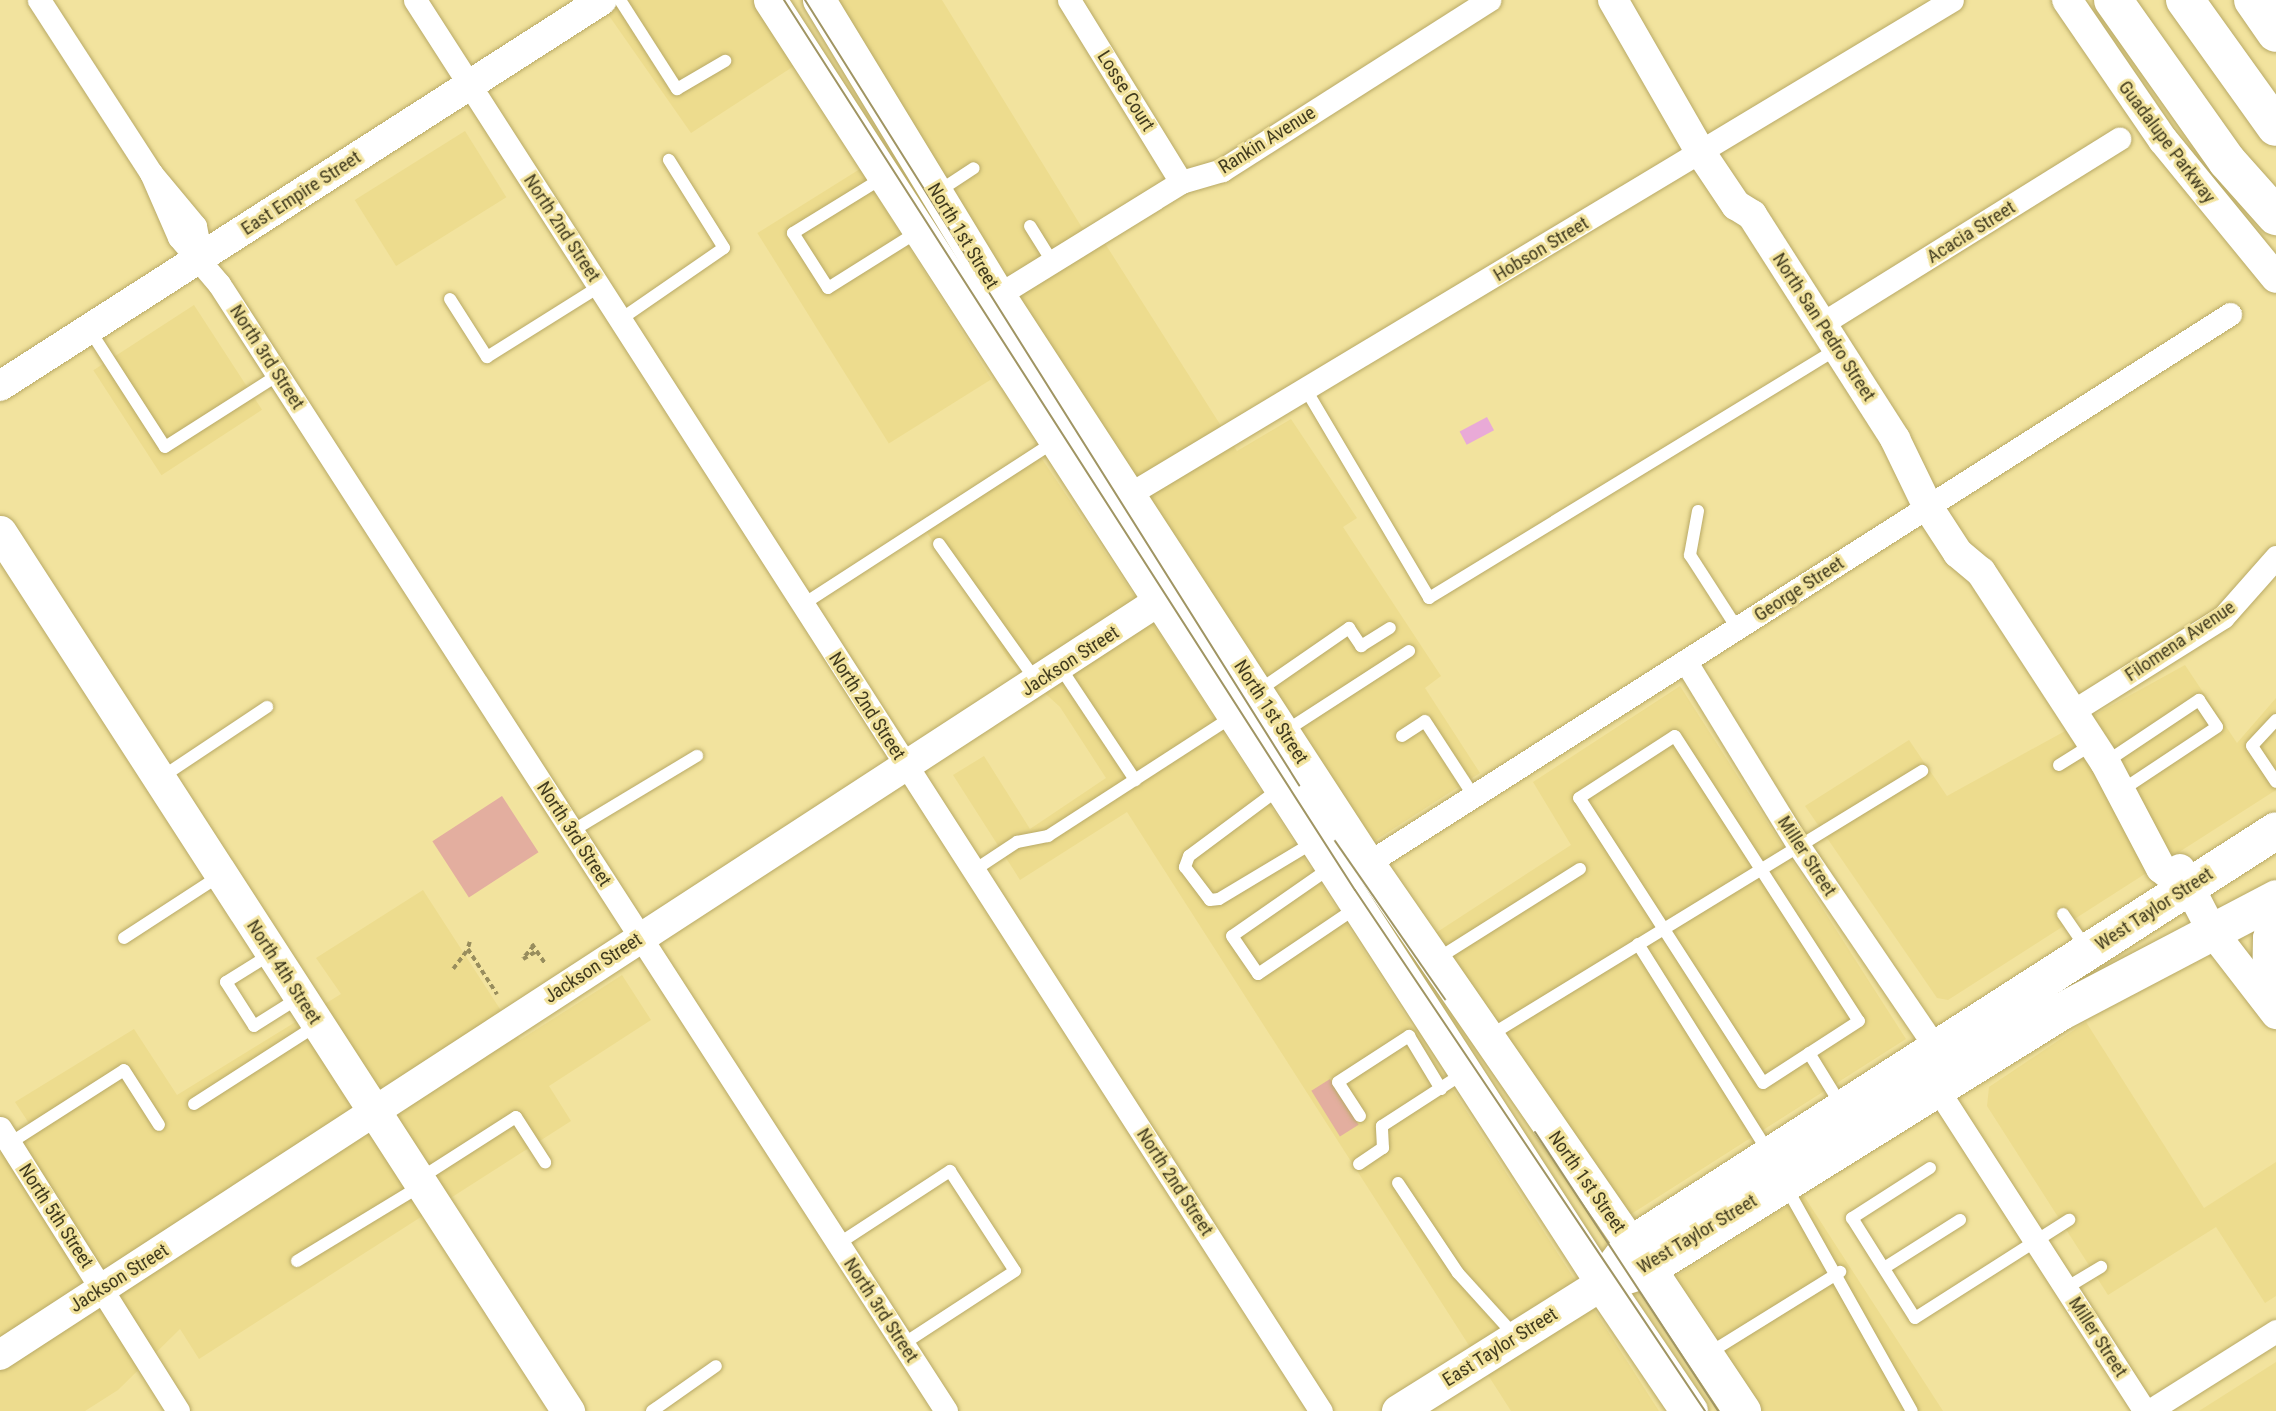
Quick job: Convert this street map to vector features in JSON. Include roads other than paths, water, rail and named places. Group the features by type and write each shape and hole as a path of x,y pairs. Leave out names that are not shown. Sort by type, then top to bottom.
{"highway":[{"path":"2113,0 2227,161 2276,216"},
{"path":"2185,0 2276,127"},
{"path":"2253,0 2276,33"}],"main road":[{"name":"North 1st Street","path":"770,0 1356,908 1420,1029 1452,1081 1602,1283 1689,1411"},
{"name":"North 1st Street","path":"818,0 996,291 1128,495 1188,582 1368,863 1486,1038 1639,1256 1742,1411"},
{"name":"North 4th Street","path":"0,532 568,1411"},
{"name":"West Taylor Street","path":"1776,1167 1841,1105 2276,830"},
{"name":"West Taylor Street","path":"1602,1283 1776,1167 1936,1087 2212,931 2276,898"},
{"name":"East Taylor Street","path":"1398,1411 1602,1283"}],"street":[{"name":"North 3rd Street","path":"39,0 151,173 164,214 201,257 278,374 946,1411"},
{"name":"North 2nd Street","path":"415,0 1321,1411"},
{"name":"East Empire Street","path":"0,386 602,0"},
{"name":"Losse Court","path":"1069,0 1181,182"},
{"name":"Rankin Avenue","path":"978,320 996,291 1181,182 1222,170 1489,0"},
{"name":"North San Pedro Street","path":"1613,0 1709,148 1736,205 1752,215 1936,502 1958,553 1981,572 2073,711 2122,790 2161,868 2186,888 2212,931 2272,1008"},
{"name":"Hobson Street","path":"1128,495 1952,0"},
{"name":"Guadalupe Parkway","path":"2067,0 2163,140 2276,278"},
{"name":"Acacia Street","path":"1831,335 2119,139"},
{"name":"George Street","path":"1368,863 2230,314"},
{"name":"Filomena Avenue","path":"2073,711 2223,617 2276,558"},
{"name":"Jackson Street","path":"0,1355 1188,582"},
{"name":"Miller Street","path":"1686,662 1798,845 1934,1045"},
{"path":"2272,1008 2268,938 2276,914"},
{"name":"Miller Street","path":"1936,1087 2147,1411"},
{"name":"North 5th Street","path":"5,1136 178,1411"},
{"path":"2147,1411 2276,1331"}],"lane":[{"path":"620,0 677,89 725,61"},
{"path":"621,319 724,248 669,160"},
{"path":"936,193 974,169"},
{"path":"884,176 793,233 828,288 919,231"},
{"path":"1031,226 1051,259"},
{"path":"450,299 487,356 600,286"},
{"path":"89,328 165,447 278,374"},
{"path":"1305,388 1429,598 1831,335"},
{"path":"802,605 1055,441"},
{"path":"1698,511 1690,555 1737,628"},
{"path":"939,544 1135,780"},
{"path":"1258,691 1349,628 1361,646 1390,628"},
{"path":"1284,732 1409,651"},
{"path":"2059,765 2099,753 2199,701 2217,727 2122,790"},
{"path":"159,779 267,707"},
{"path":"973,871 1017,842 1048,836 1232,717"},
{"path":"2276,720 2252,746 2276,782"},
{"path":"1402,736 1424,721 1475,797"},
{"path":"1675,736 1761,868 1859,1021 1763,1083 1579,798 1675,736"},
{"path":"572,831 696,756"},
{"path":"1486,1038 1922,771"},
{"path":"1279,789 1189,856 1185,867 1209,900 1219,899 1322,855"},
{"path":"1322,855 1231,936 1258,974 1356,908"},
{"path":"1434,961 1580,869"},
{"path":"124,938 221,874"},
{"path":"2063,914 2088,951"},
{"path":"1638,944 1840,1272 1912,1411"},
{"path":"272,953 226,982 254,1026 300,997"},
{"path":"194,1104 318,1025"},
{"path":"1360,1116 1338,1082 1420,1029"},
{"path":"1809,1053 1841,1105"},
{"path":"5,1136 124,1070 159,1125"},
{"path":"1359,1164 1383,1148 1382,1126 1452,1081"},
{"path":"297,1261 516,1117 545,1162"},
{"path":"1930,1168 1852,1218 1916,1318 2069,1220"},
{"path":"838,1244 950,1171 1015,1271 903,1344"},
{"path":"1398,1183 1458,1273 1516,1338"},
{"path":"1884,1269 1960,1220"},
{"path":"2066,1288 2101,1267"},
{"path":"1706,1355 1840,1272"},
{"path":"652,1411 716,1366"}],"tram line":[{"path":"784,0 1355,890 1705,1411"},
{"path":"805,0 1299,785"},
{"path":"1335,841 1445,999"},
{"path":"1535,1132 1718,1411"}]}
